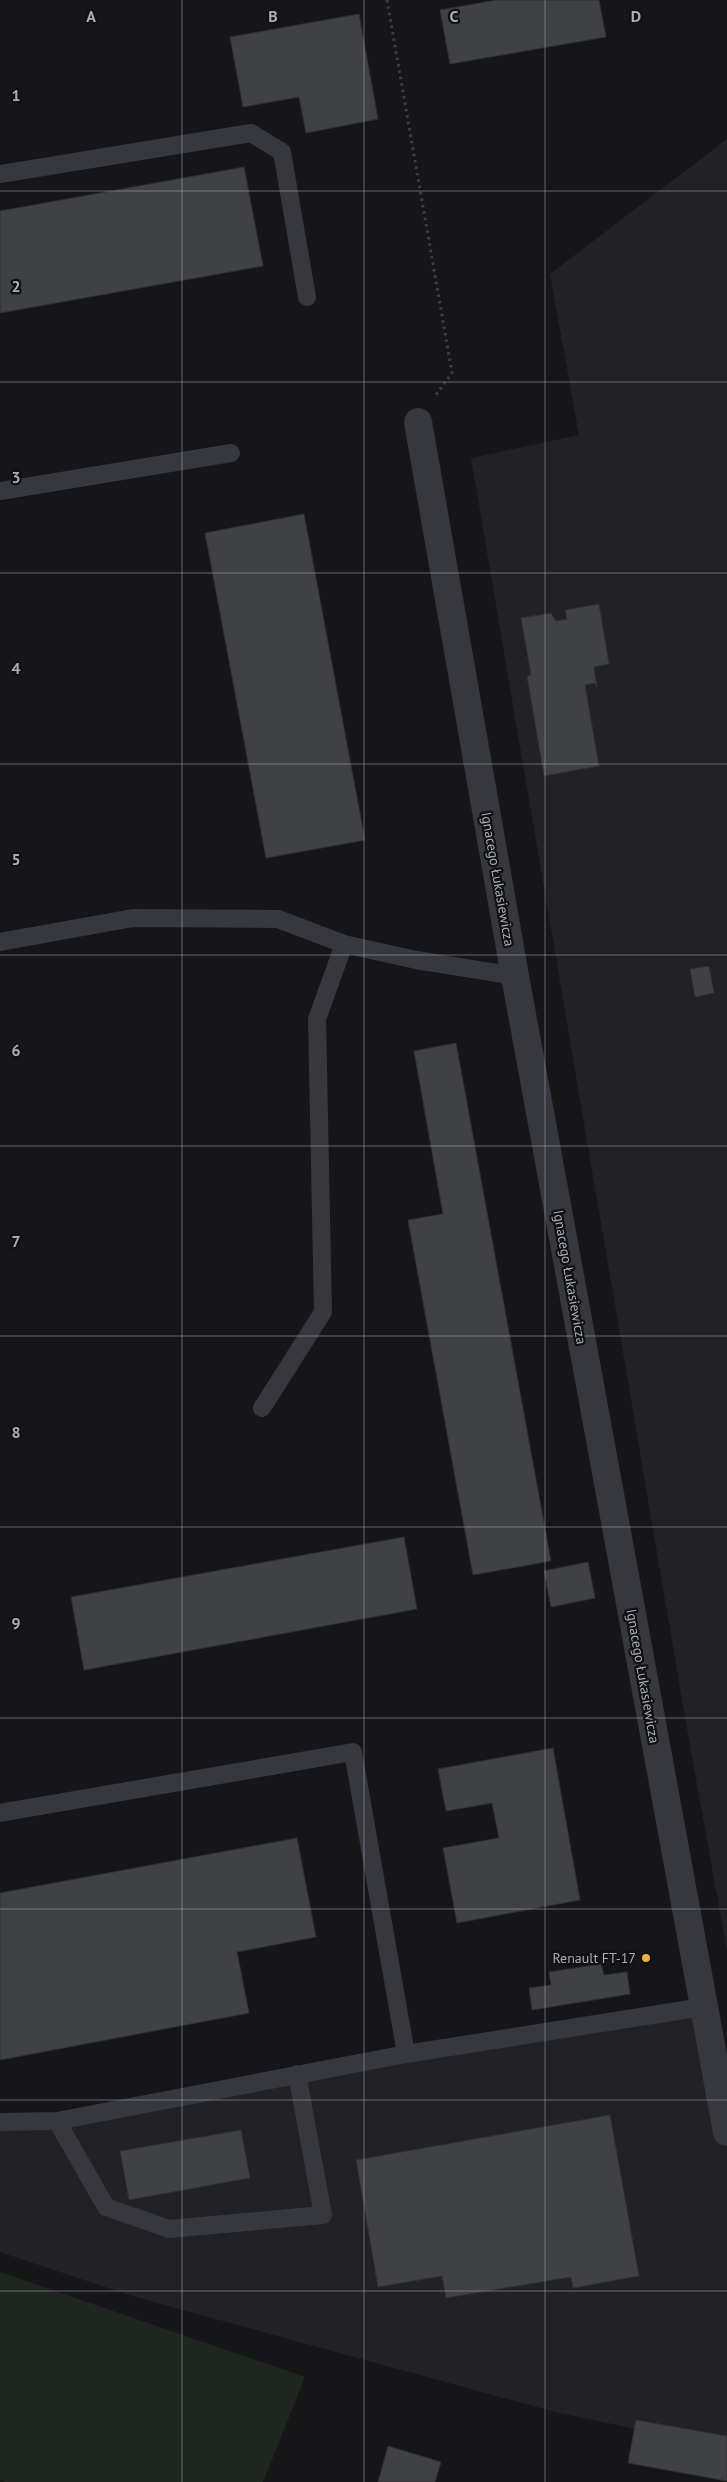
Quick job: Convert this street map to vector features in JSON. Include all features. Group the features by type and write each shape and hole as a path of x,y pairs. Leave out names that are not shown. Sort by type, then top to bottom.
{"street":[{"name":"Ignacego Łukasiewicza","path":"418,422 515,976 727,2132"}],"lane":[{"path":"0,174 251,133 282,152 307,297"},
{"path":"0,491 231,453"},
{"path":"0,942 133,918 278,919 344,944 416,960 515,976"},
{"path":"262,1408 323,1312 317,1020 344,944"},
{"path":"0,1813 353,1752 406,2054"},
{"path":"0,2122 57,2121 406,2054 703,2007"},
{"path":"57,2121 106,2207 169,2229 323,2215 297,2074"}],"path":[{"path":"387,0 452,373 418,422"}],"shaded area":[{"path":"727,139 727,1951 687,1729 471,458 579,435 550,274"},
{"path":"703,2007 727,2132 727,2448 555,2412 132,2296 0,2252 0,2122"},
{"path":"0,2272 305,2377 263,2482 5,2482 0,2480"}],"building":[{"path":"497,0 599,0 606,37 450,64 440,10"},
{"path":"359,14 378,119 306,133 299,97 243,107 230,37"},
{"path":"244,167 263,266 0,313 0,211"},
{"path":"304,514 365,840 266,858 205,533"},
{"path":"599,604 609,664 594,667 597,687 595,683 585,685 599,766 544,776 527,676 531,675 521,618 551,613 556,621 567,619 565,610"},
{"path":"709,966 714,993 695,997 690,969"},
{"path":"456,1043 551,1561 473,1575 408,1220 443,1214 414,1051"},
{"path":"404,1537 417,1609 84,1670 71,1597"},
{"path":"588,1562 595,1598 551,1607 544,1571"},
{"path":"553,1748 580,1900 457,1923 443,1848 499,1838 492,1803 446,1811 438,1769"},
{"path":"297,1838 316,1937 237,1952 249,2013 0,2060 0,1893"},
{"path":"601,1964 604,1975 627,1972 630,1994 532,2010 529,1988 551,1985 549,1972"},
{"path":"610,2115 639,2276 573,2288 571,2277 446,2298 442,2276 378,2287 356,2160"},
{"path":"241,2130 250,2178 129,2200 120,2151"},
{"path":"636,2420 727,2436 727,2481 628,2463"},
{"path":"388,2446 441,2462 435,2482 378,2482"}],"place":[{"name":"Renault FT-17","path":"646,1958"}]}
